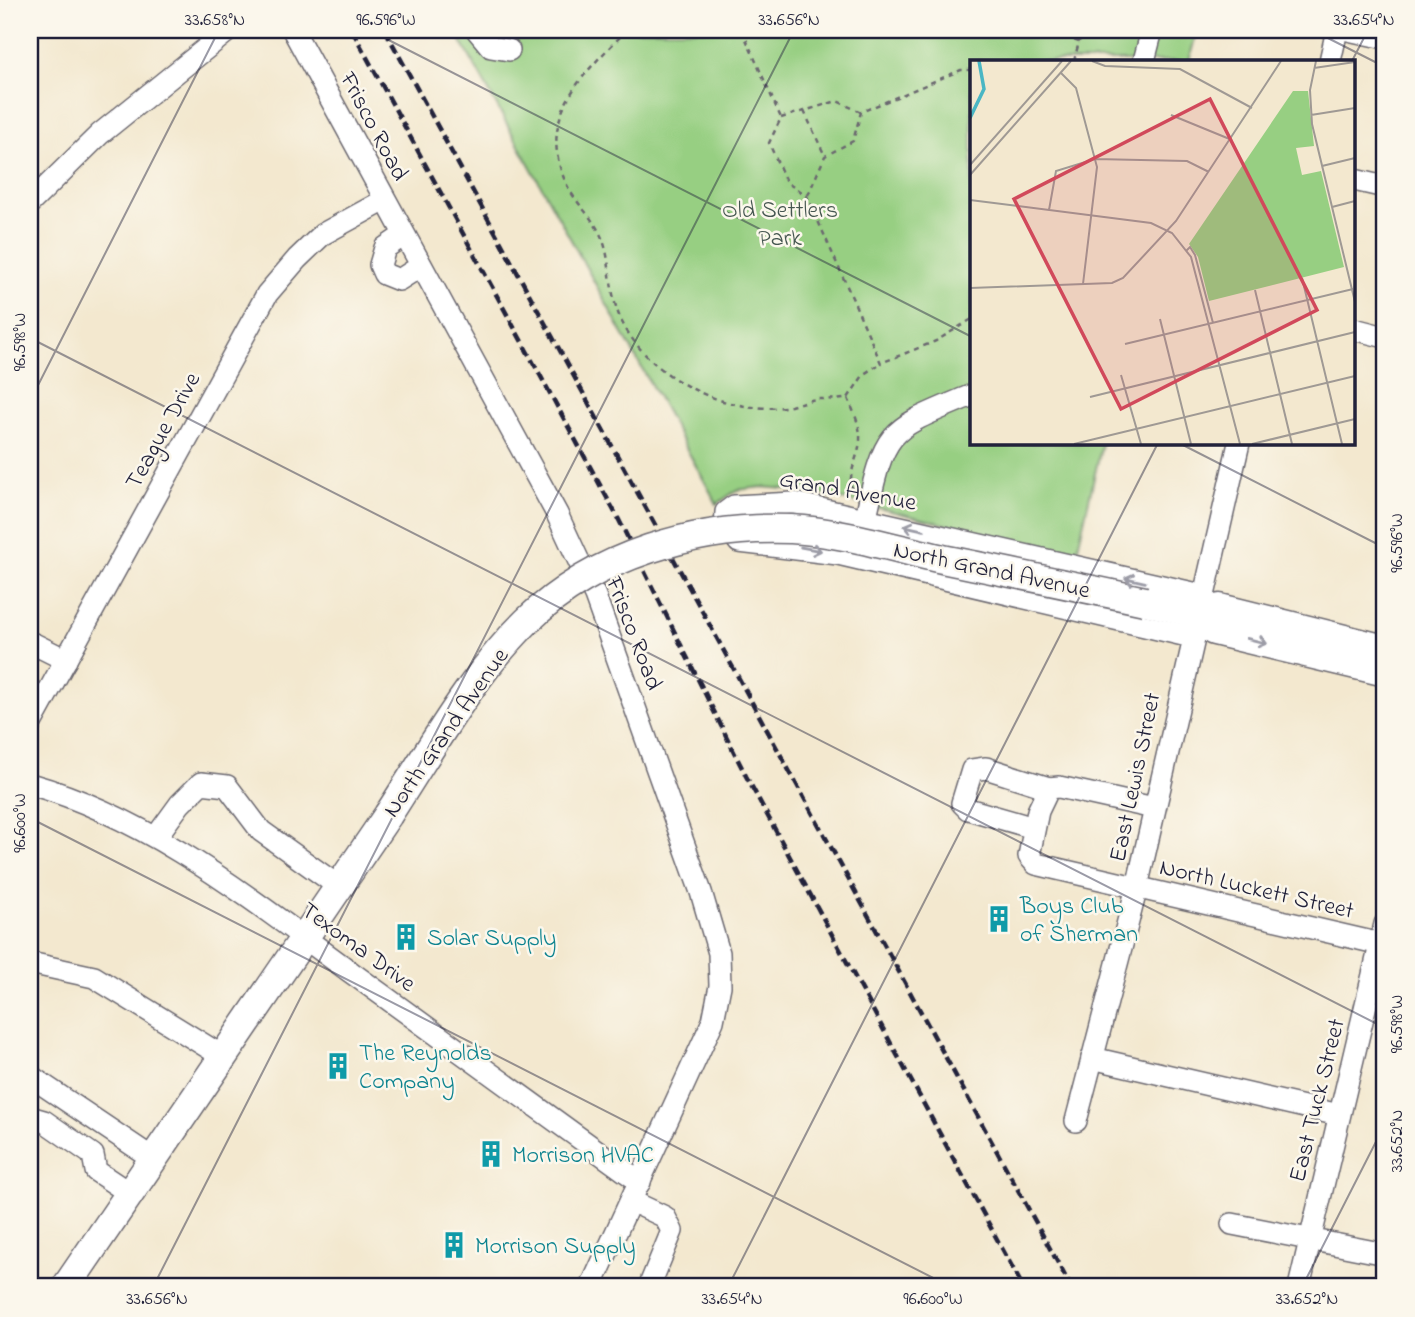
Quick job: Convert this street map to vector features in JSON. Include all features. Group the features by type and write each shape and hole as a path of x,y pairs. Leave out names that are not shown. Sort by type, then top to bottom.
{"main road":[{"name":"North Grand Avenue","path":"66,1287 499,651 562,590 597,571 667,542 721,533 791,529 1145,601 1197,615 1214,631 1385,672"},
{"name":"North Grand Avenue","path":"1197,615 1220,608 1385,649"}],"street":[{"path":"30,203 100,134 229,30"},
{"name":"Frisco Road","path":"293,30 557,514 595,596 701,892 719,953 720,986 713,1021 591,1287"},
{"path":"477,30 491,47 509,50"},
{"path":"1144,60 1152,30"},
{"path":"1330,60 1337,30"},
{"path":"1348,30 1385,38"},
{"path":"1356,180 1385,187"},
{"name":"Teague Drive","path":"30,725 267,294 323,234 385,200"},
{"path":"404,235 385,248 380,265 384,274 398,280 421,267"},
{"path":"1356,330 1385,337"},
{"path":"868,508 881,456 897,431 911,421 970,396"},
{"name":"East Lewis Street","path":"1076,1121 1137,887 1197,615 1239,444"},
{"name":"Grand Avenue","path":"760,502 868,508 1197,615 838,554 739,542 725,526 726,512 734,506 760,502"},
{"path":"30,651 34,643 66,660"},
{"path":"1049,788 1043,795 1034,828 968,809 962,803 972,770 986,768 1049,788 1059,787 1154,808"},
{"path":"156,837 180,804 201,783 227,786 261,831 338,886"},
{"name":"Texoma Drive","path":"30,784 111,813 156,837 303,937 635,1192 665,1217 672,1231 649,1287"},
{"name":"North Luckett Street","path":"1034,828 1029,856 1036,863 1137,887 1384,938"},
{"name":"East Tuck Street","path":"1299,1287 1384,938"},
{"path":"30,963 94,977 222,1056"},
{"path":"1093,1058 1339,1115"},
{"path":"30,1076 152,1158"},
{"path":"30,1117 44,1121 93,1155 96,1171 130,1193"},
{"path":"1232,1224 1385,1254"}],"path":[{"path":"627,30 580,76 573,87 562,112 558,144 565,181 603,239 613,302 622,322 645,355 663,371 716,398 765,407 848,398"},
{"path":"742,30 781,118"},
{"path":"1046,30 1079,42"},
{"path":"1074,60 1082,30"},
{"path":"881,363 807,195 786,182 769,143 781,118 837,101 861,112 961,70 970,71"},
{"path":"804,111 825,156"},
{"path":"807,195 825,156 853,141 861,112"},
{"path":"848,398 864,374 881,363 936,341 970,320"},
{"path":"848,398 860,429 850,486 868,508"}],"green space":[{"name":"Old Settlers Park","path":"455,30 1197,30 1189,60 970,60 970,444 1102,444 1076,556 808,491 762,487 737,490 717,504"}],"railway":[{"path":"352,30 618,518 746,776 1023,1287"},
{"path":"385,30 1071,1287"}],"place":[{"name":"Boys Club of Sherman","path":"999,919"},
{"name":"Solar Supply","path":"406,937"},
{"name":"The Reynolds Company","path":"338,1066"},
{"name":"Morrison HVAC","path":"491,1154"},
{"name":"Morrison Supply","path":"454,1245"}]}
